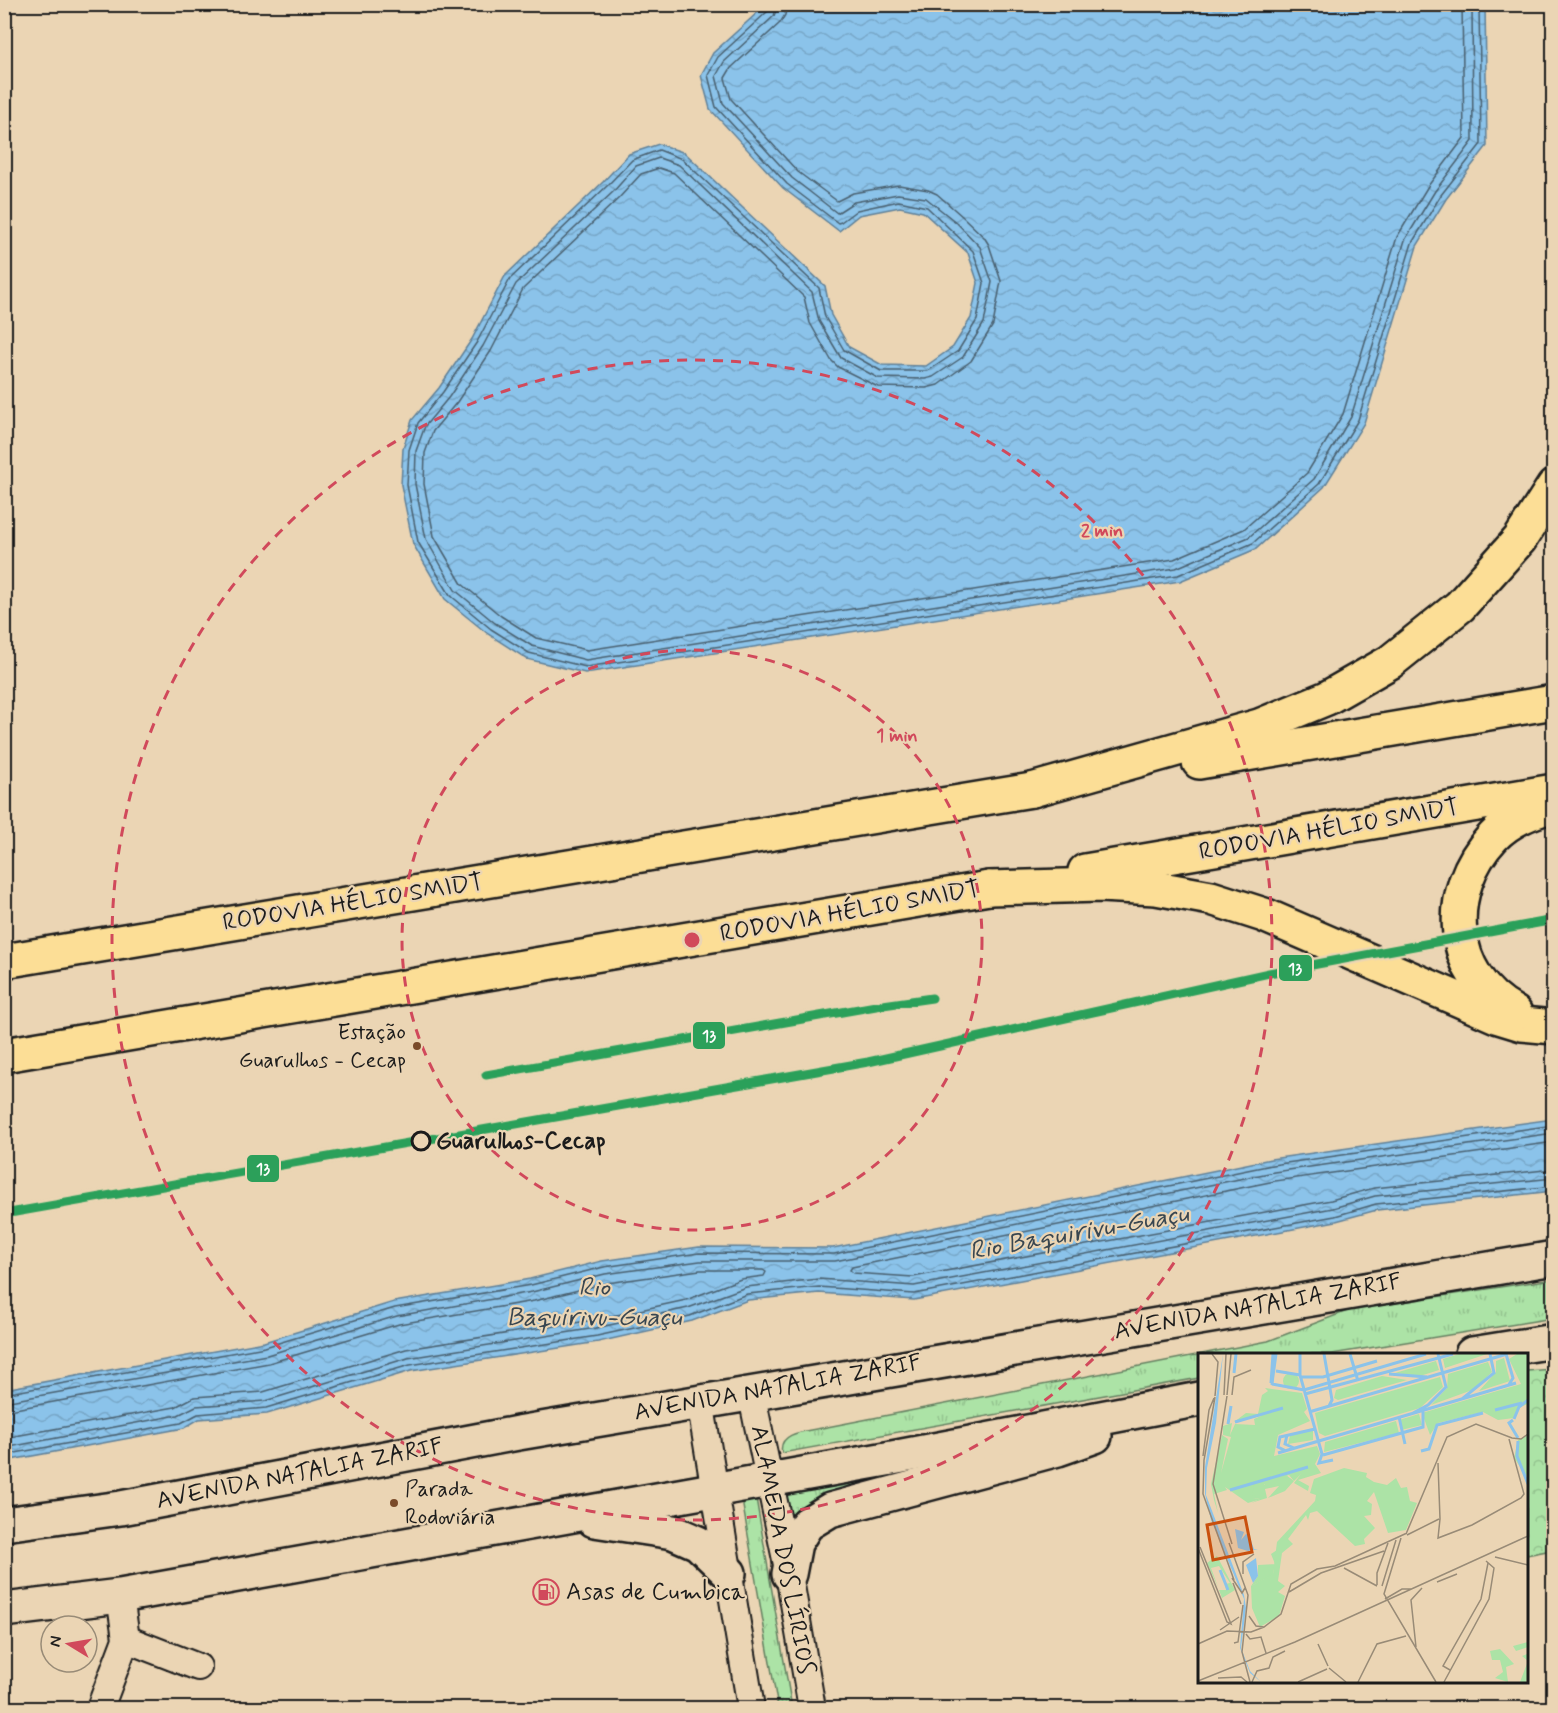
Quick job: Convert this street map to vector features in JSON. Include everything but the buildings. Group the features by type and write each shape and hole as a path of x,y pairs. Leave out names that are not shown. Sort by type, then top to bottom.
{"main road":[{"path":"1032,790 1259,726 1327,698 1390,662 1460,606 1520,539 1554,486"},
{"name":"RODOVIA HÉLIO SMIDT","path":"4,961 1554,702"},
{"name":"RODOVIA HÉLIO SMIDT","path":"4,1055 1554,791"},
{"path":"1554,805 1527,813 1510,823 1494,835 1481,851 1463,886 1459,906 1459,923 1460,940 1465,956 1482,985 1494,998 1514,1012 1554,1026"},
{"path":"989,888 1100,885 1156,888 1211,898 1264,915 1499,1017 1522,1024 1554,1026"},
{"name":"AVENIDA NATALIA ZARIF","path":"4,1524 121,1508 506,1435 751,1392 1554,1258"},
{"path":"1478,1353 1554,1341"},
{"path":"4,1610 120,1596 715,1490 1194,1400"},
{"path":"789,1574 795,1543 807,1524 830,1510 1058,1449 1194,1400"},
{"path":"566,1516 673,1532 698,1543 729,1573"}],"street":[{"name":"ALAMEDA DOS LÍRIOS","path":"751,1392 789,1574 812,1708"},
{"path":"700,1401 751,1708"},
{"path":"100,1708 126,1640 120,1596"},
{"path":"126,1640 198,1667"}],"green space":[{"path":"1553,1279 1553,1318 1338,1353 1206,1353 1268,1341 1350,1310"},
{"path":"1198,1354 1198,1378 782,1453 784,1441 801,1432"},
{"path":"1554,1369 1553,1559 1552,1550 1528,1555 1528,1371"},
{"path":"914,1469 912,1473 791,1528 784,1486"},
{"path":"756,1498 792,1708 778,1708 743,1506 744,1500"}],"water":[{"path":"767,4 1485,5 1487,146 1446,199 1417,246 1364,423 1324,487 1256,549 1180,581 585,673 527,659 488,634 445,599 413,544 401,485 403,449 412,420 439,388 472,339 505,276 629,154 659,144 685,153 825,286 831,315 849,347 882,365 926,366 953,347 971,318 978,283 968,253 923,212 900,207 859,215 839,231 783,188 710,109 701,75 713,53"},
{"name":"Rio Baquirivu-Guaçu","path":"1553,1119 1553,1191 1377,1210 1336,1221 914,1300 819,1293 748,1300 692,1321 598,1342 411,1371 267,1414 199,1419 184,1428 5,1461 5,1389 264,1342 394,1302 530,1279 602,1261 699,1247 833,1248 1271,1159"}],"transit line":[{"name":"13","path":"4,1214 868,1062 1269,973 1554,920"},
{"name":"13","path":"486,1075 932,998"}],"place":[{"name":"Estação Guarulhos - Cecap","path":"417,1046"},
{"name":"Guarulhos-Cecap","path":"421,1141"},
{"name":"Parada Rodoviária","path":"394,1503"},
{"name":"Asas de Cumbica","path":"546,1592"}]}
